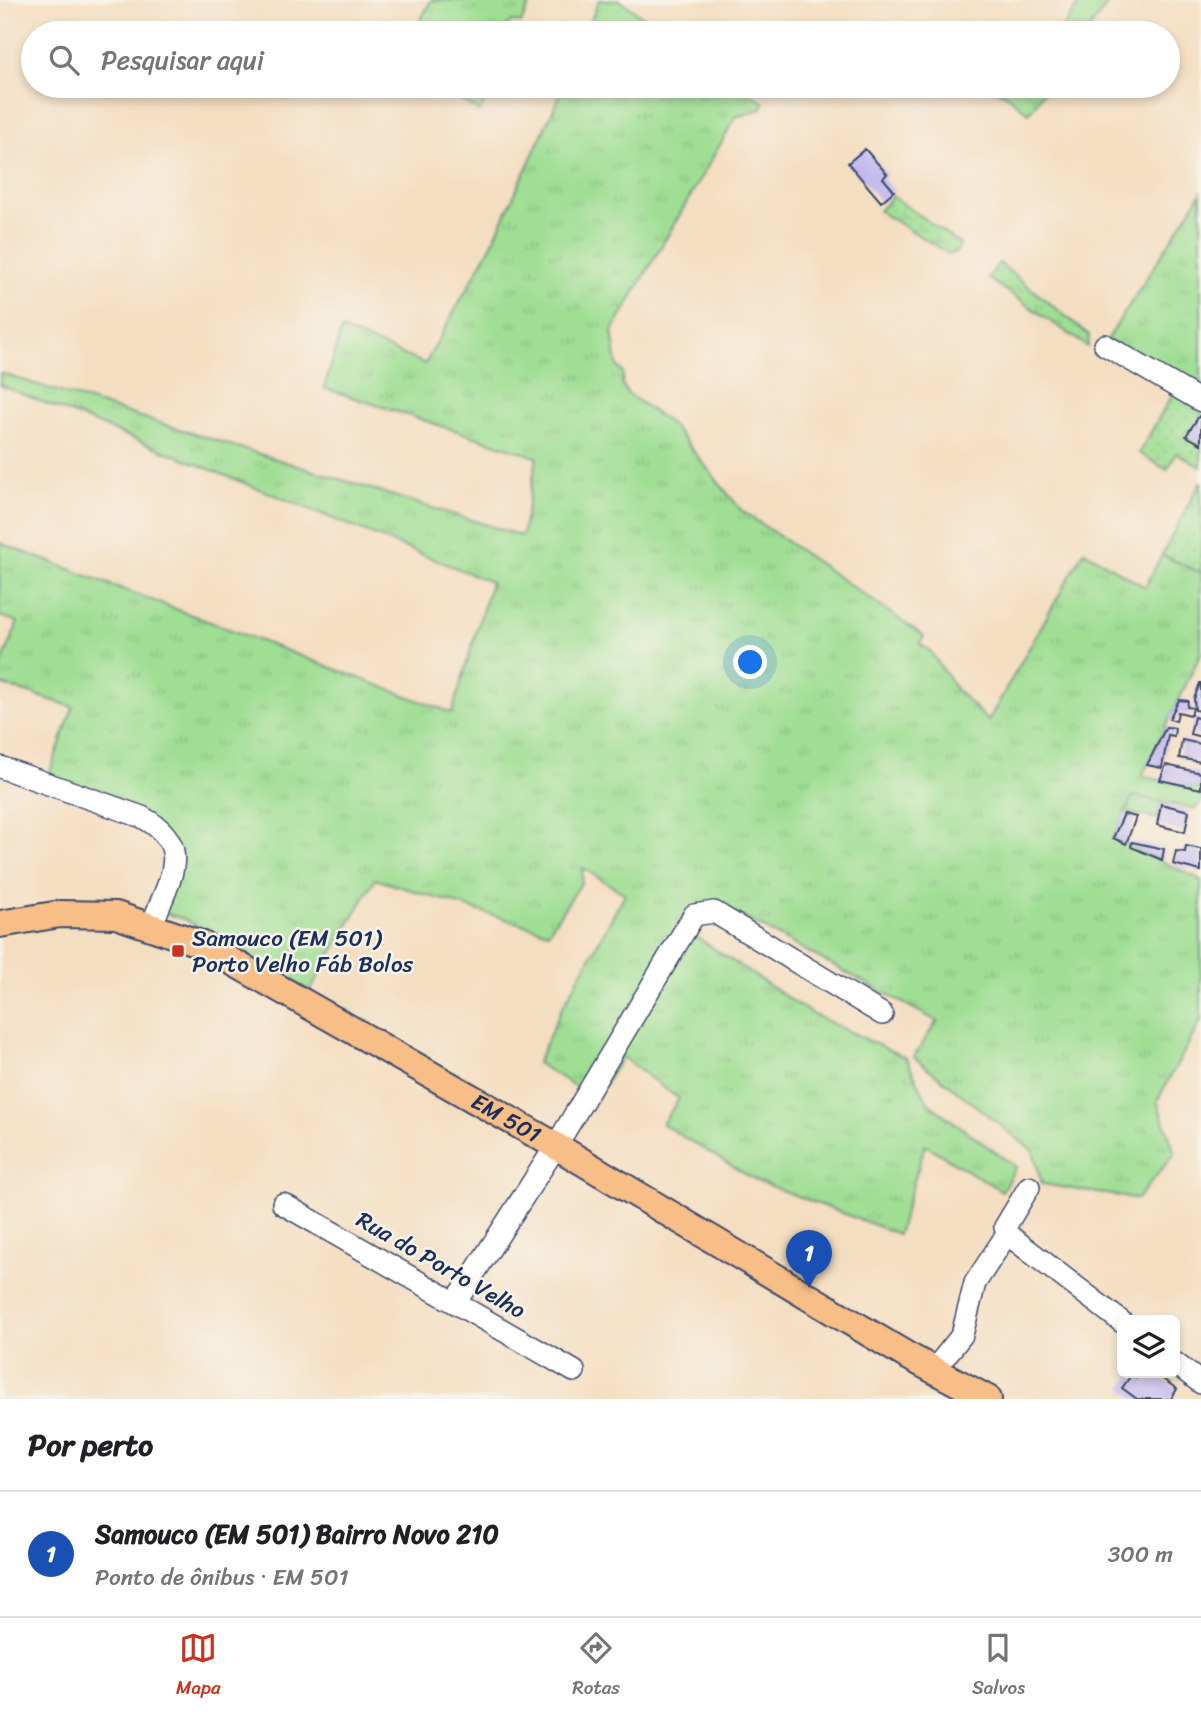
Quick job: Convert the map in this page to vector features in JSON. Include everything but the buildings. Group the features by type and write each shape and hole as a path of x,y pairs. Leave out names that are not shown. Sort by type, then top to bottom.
{"main road":[{"name":"EM 501","path":"0,925 60,914 116,915 152,925 230,959 988,1399"}],"street":[{"path":"1105,345 1201,401"},
{"path":"0,767 158,825 171,841 175,857 152,925"},
{"path":"455,1303 556,1146 694,915 714,912 882,1014"},
{"path":"1029,1187 1005,1227 1007,1234 1117,1318"},
{"name":"Rua do Porto Velho","path":"283,1203 574,1371"},
{"path":"934,1370 962,1335 975,1283 1007,1234"},
{"path":"1180,1367 1201,1383"}],"green space":[{"path":"431,0 532,0 522,21 420,21"},
{"path":"599,0 619,0 649,21 591,21"},
{"path":"1082,0 1111,0 1095,21 1067,21"},
{"path":"457,98 486,98 480,112"},
{"path":"559,98 757,98 764,103 761,109 736,117 612,332 617,365 623,373 622,384 627,393 672,425 741,510 924,636 920,644 930,651 956,689 988,721 1084,551 1145,587 1162,555 1201,573 1201,653 1142,776 1201,789 1201,802 1196,809 1133,797 1113,838 1201,880 1201,1021 1157,1101 1175,1153 1137,1199 1042,1184 1033,1151 914,1057 937,1021 715,902 695,936 812,1014 906,1058 929,1104 1016,1167 1002,1191 925,1145 898,1234 757,1181 662,1124 679,1099 622,1057 596,1099 537,1063 562,1008 625,894 583,868 582,882 548,932 375,879 310,991 184,919 157,911 171,840 46,783 73,707 0,684 0,669 18,622 0,616 0,543 452,713 491,582 0,385 0,373 522,536 537,457 324,388 342,329 425,364 491,246"},
{"path":"1010,98 1040,98 1029,113"},
{"path":"1201,193 1201,391 1107,340"},
{"path":"892,196 960,244 957,252 949,254 879,211"},
{"path":"999,263 1089,335 1088,347 988,278"},
{"path":"1174,392 1201,408 1201,467 1176,453 1167,470 1139,453"},
{"path":"1201,481 1201,573 1162,555"},
{"path":"1133,796 1162,802 1158,819 1125,812"}],"place":[{"name":"Samouco (EM 501) Porto Velho Fáb Bolos","path":"178,951"},
{"name":"Samouco (EM 501) Bairro Novo 210","path":"809,1288"}]}
